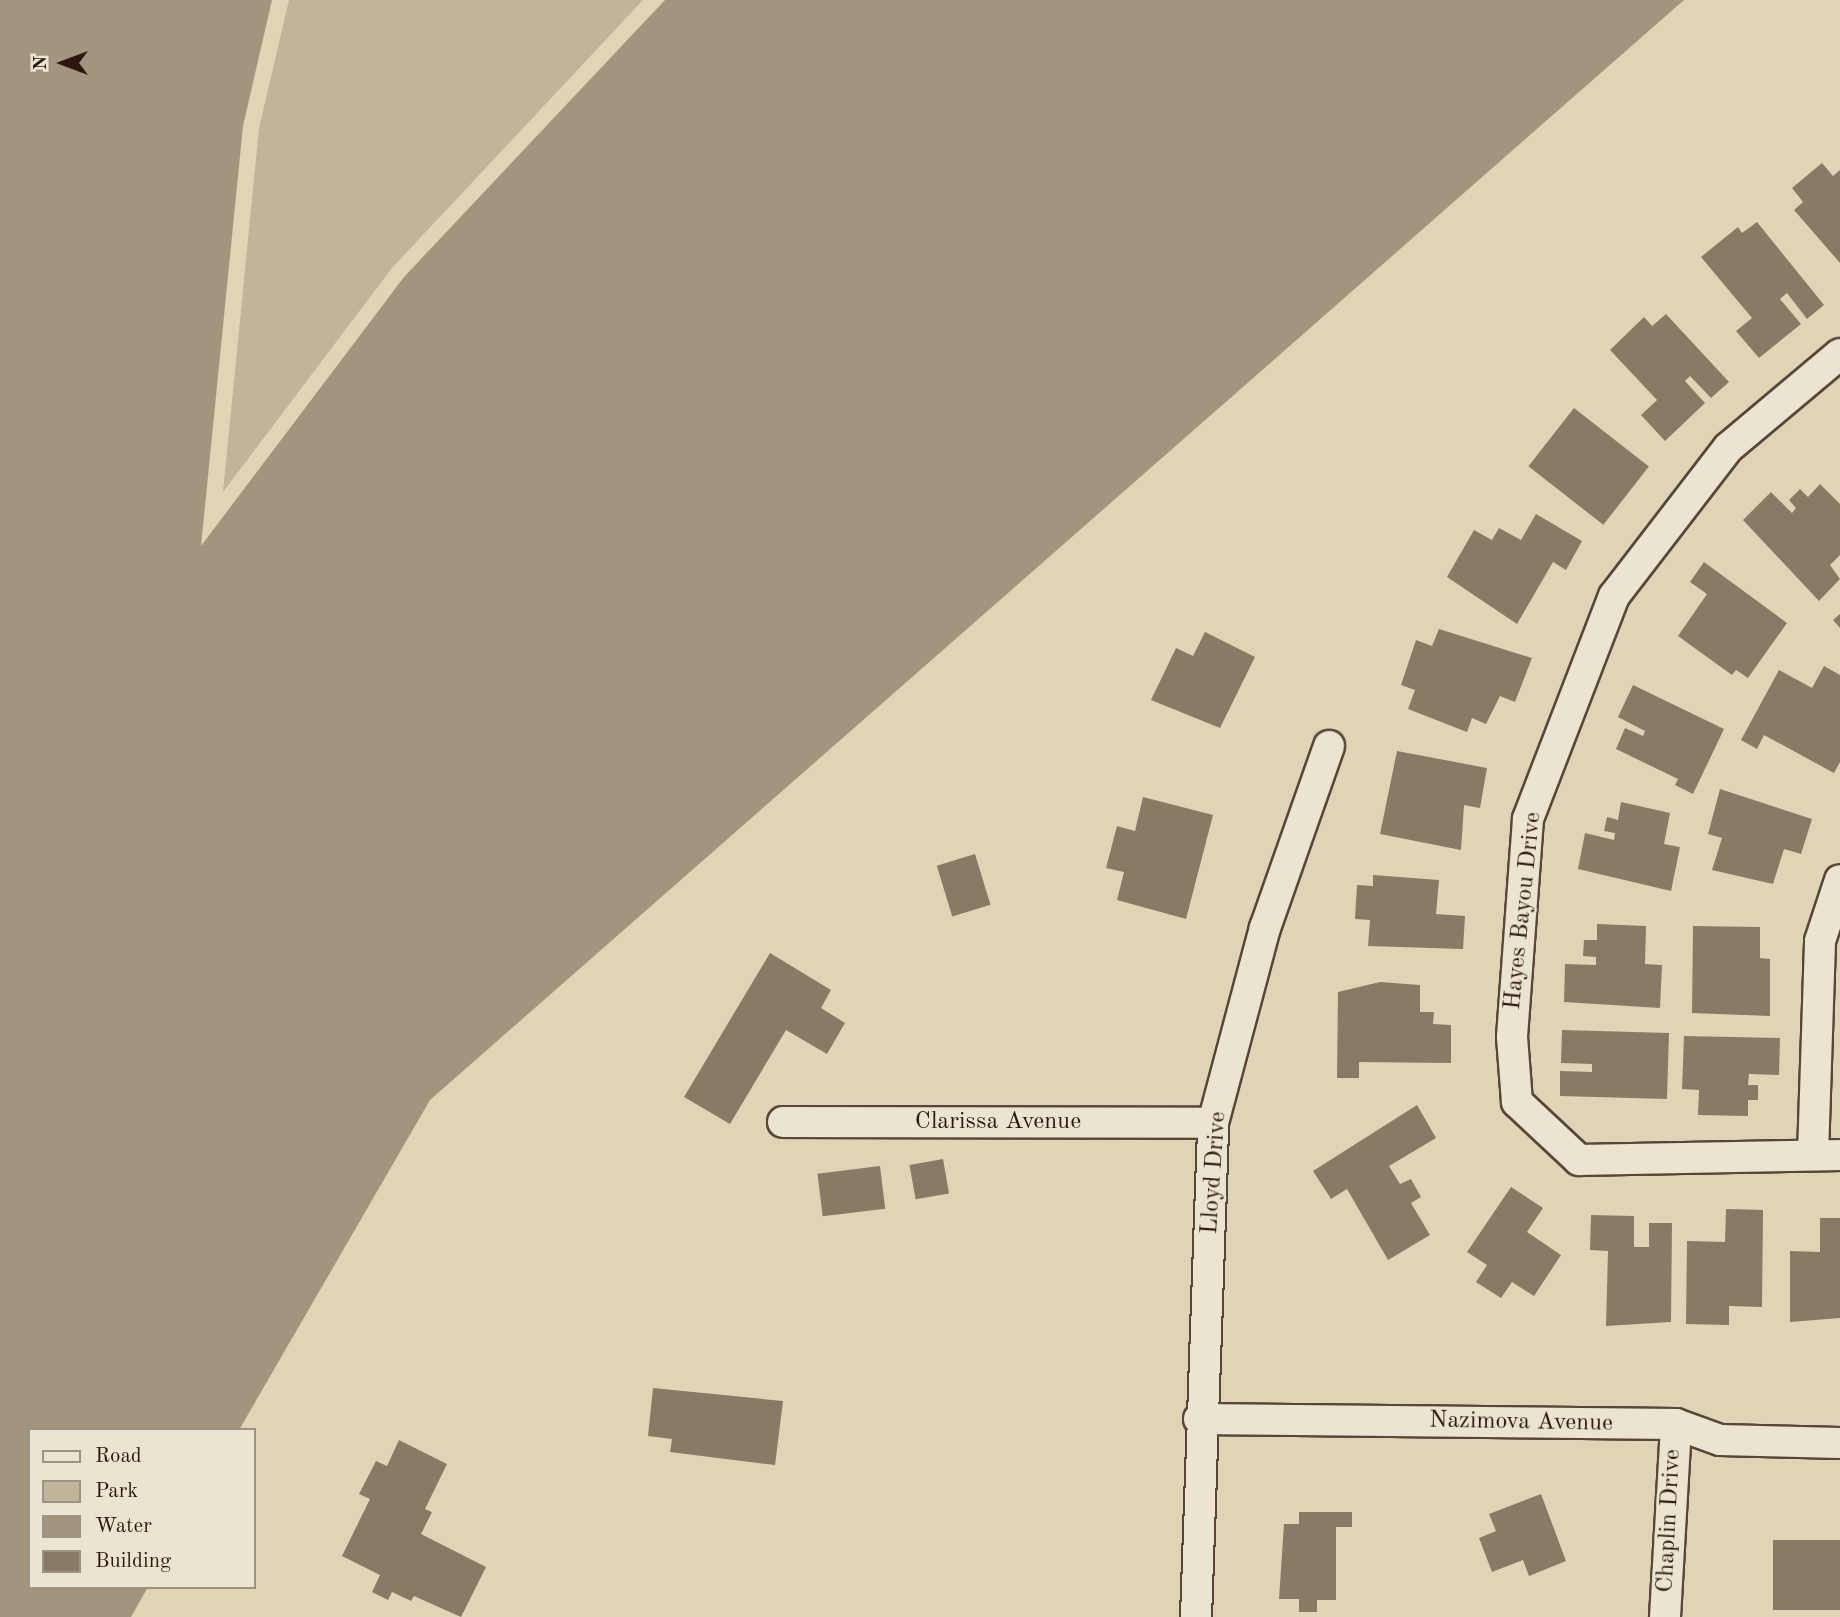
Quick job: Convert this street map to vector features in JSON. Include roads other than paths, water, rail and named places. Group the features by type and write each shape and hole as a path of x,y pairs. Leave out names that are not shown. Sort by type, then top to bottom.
{"street":[{"name":"Hayes Bayou Drive","path":"1827,1155 1579,1160 1517,1102 1512,1037 1528,819 1614,596 1728,448 1840,354"},
{"name":"Lloyd Drive","path":"1196,1617 1199,1419 1208,1334 1213,1123 1265,928 1329,746"},
{"path":"1827,1155 1820,941 1840,880"},
{"name":"Clarissa Avenue","path":"783,1122 1213,1123"},
{"name":"Nazimova Avenue","path":"1199,1419 1676,1424 1720,1440 1840,1443"},
{"name":"Chaplin Drive","path":"1665,1617 1676,1424"}],"water":[{"path":"0,0 272,0 243,126 201,546 404,277 665,0 1684,0 430,1100 240,1428 28,1428 28,1589 147,1589 131,1617 0,1617"}]}
